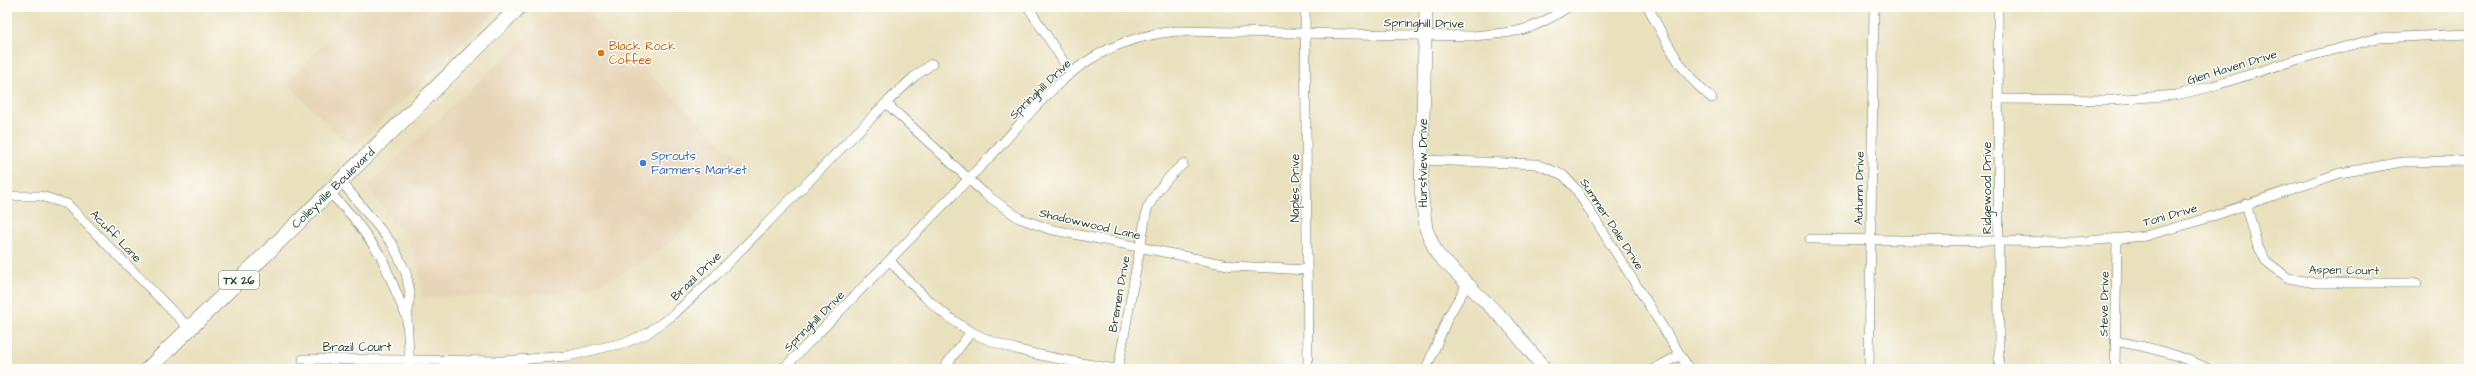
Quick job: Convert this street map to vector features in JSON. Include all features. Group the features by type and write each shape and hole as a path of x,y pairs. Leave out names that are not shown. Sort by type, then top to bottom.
{"main road":[{"name":"Colleyville Boulevard","path":"148,369 518,7"}],"street":[{"path":"1028,7 1071,73"},
{"name":"Naples Drive","path":"1306,7 1308,369"},
{"name":"Hurstview Drive","path":"1426,7 1422,160 1423,214 1430,242 1446,264 1508,324 1545,369"},
{"name":"Springhill Drive","path":"783,369 890,261 1035,108 1071,73 1113,47 1128,40 1162,32 1204,30 1472,36 1513,32 1532,28 1568,7"},
{"path":"1648,7 1683,70 1694,84 1712,98"},
{"name":"Autumn Drive","path":"1869,369 1874,7"},
{"name":"Ridgewood Drive","path":"1998,7 1999,369"},
{"name":"Glen Haven Drive","path":"1998,99 2156,98 2210,87 2299,59 2378,38 2469,34"},
{"name":"Brazil Drive","path":"410,364 502,361 568,356 627,342 646,334 673,315 714,277 886,103 932,64"},
{"name":"Shadowwood Lane","path":"886,103 968,179 1009,213 1019,218 1049,229 1233,266 1307,270"},
{"name":"Summer Dale Drive","path":"1422,160 1536,164 1563,174 1576,189 1689,369"},
{"name":"Toni Drive","path":"1810,238 2075,242 2145,236 2195,222 2246,203 2340,173 2377,165 2403,162 2469,161"},
{"name":"Bremen Drive","path":"1118,369 1139,248 1148,209 1156,192 1167,178 1183,164"},
{"path":"340,181 393,245 406,273 410,293 407,319 410,364"},
{"path":"329,192 353,217 381,256 407,319"},
{"name":"Acuff Lane","path":"7,196 41,196 67,204 190,329"},
{"name":"Aspen Court","path":"2246,203 2257,244 2266,261 2288,278 2315,283 2417,283"},
{"name":"Steve Drive","path":"2115,369 2117,239"},
{"path":"890,261 935,306 971,332 1031,352 1114,369"},
{"path":"1426,369 1448,317 1468,284"},
{"path":"943,369 971,332"},
{"path":"2115,341 2160,350 2192,360 2208,369"},
{"path":"1654,369 1680,355"},
{"name":"Brazil Court","path":"303,359 410,364"}],"shaded area":[{"path":"357,7 500,7 352,149 287,83"},
{"path":"558,7 581,7 745,167 672,241 645,261 590,289 548,294 422,298 419,267 409,242 367,187"}],"place":[{"name":"Black Rock Coffee","path":"601,53"},
{"name":"Sprouts Farmers Market","path":"643,163"}]}
